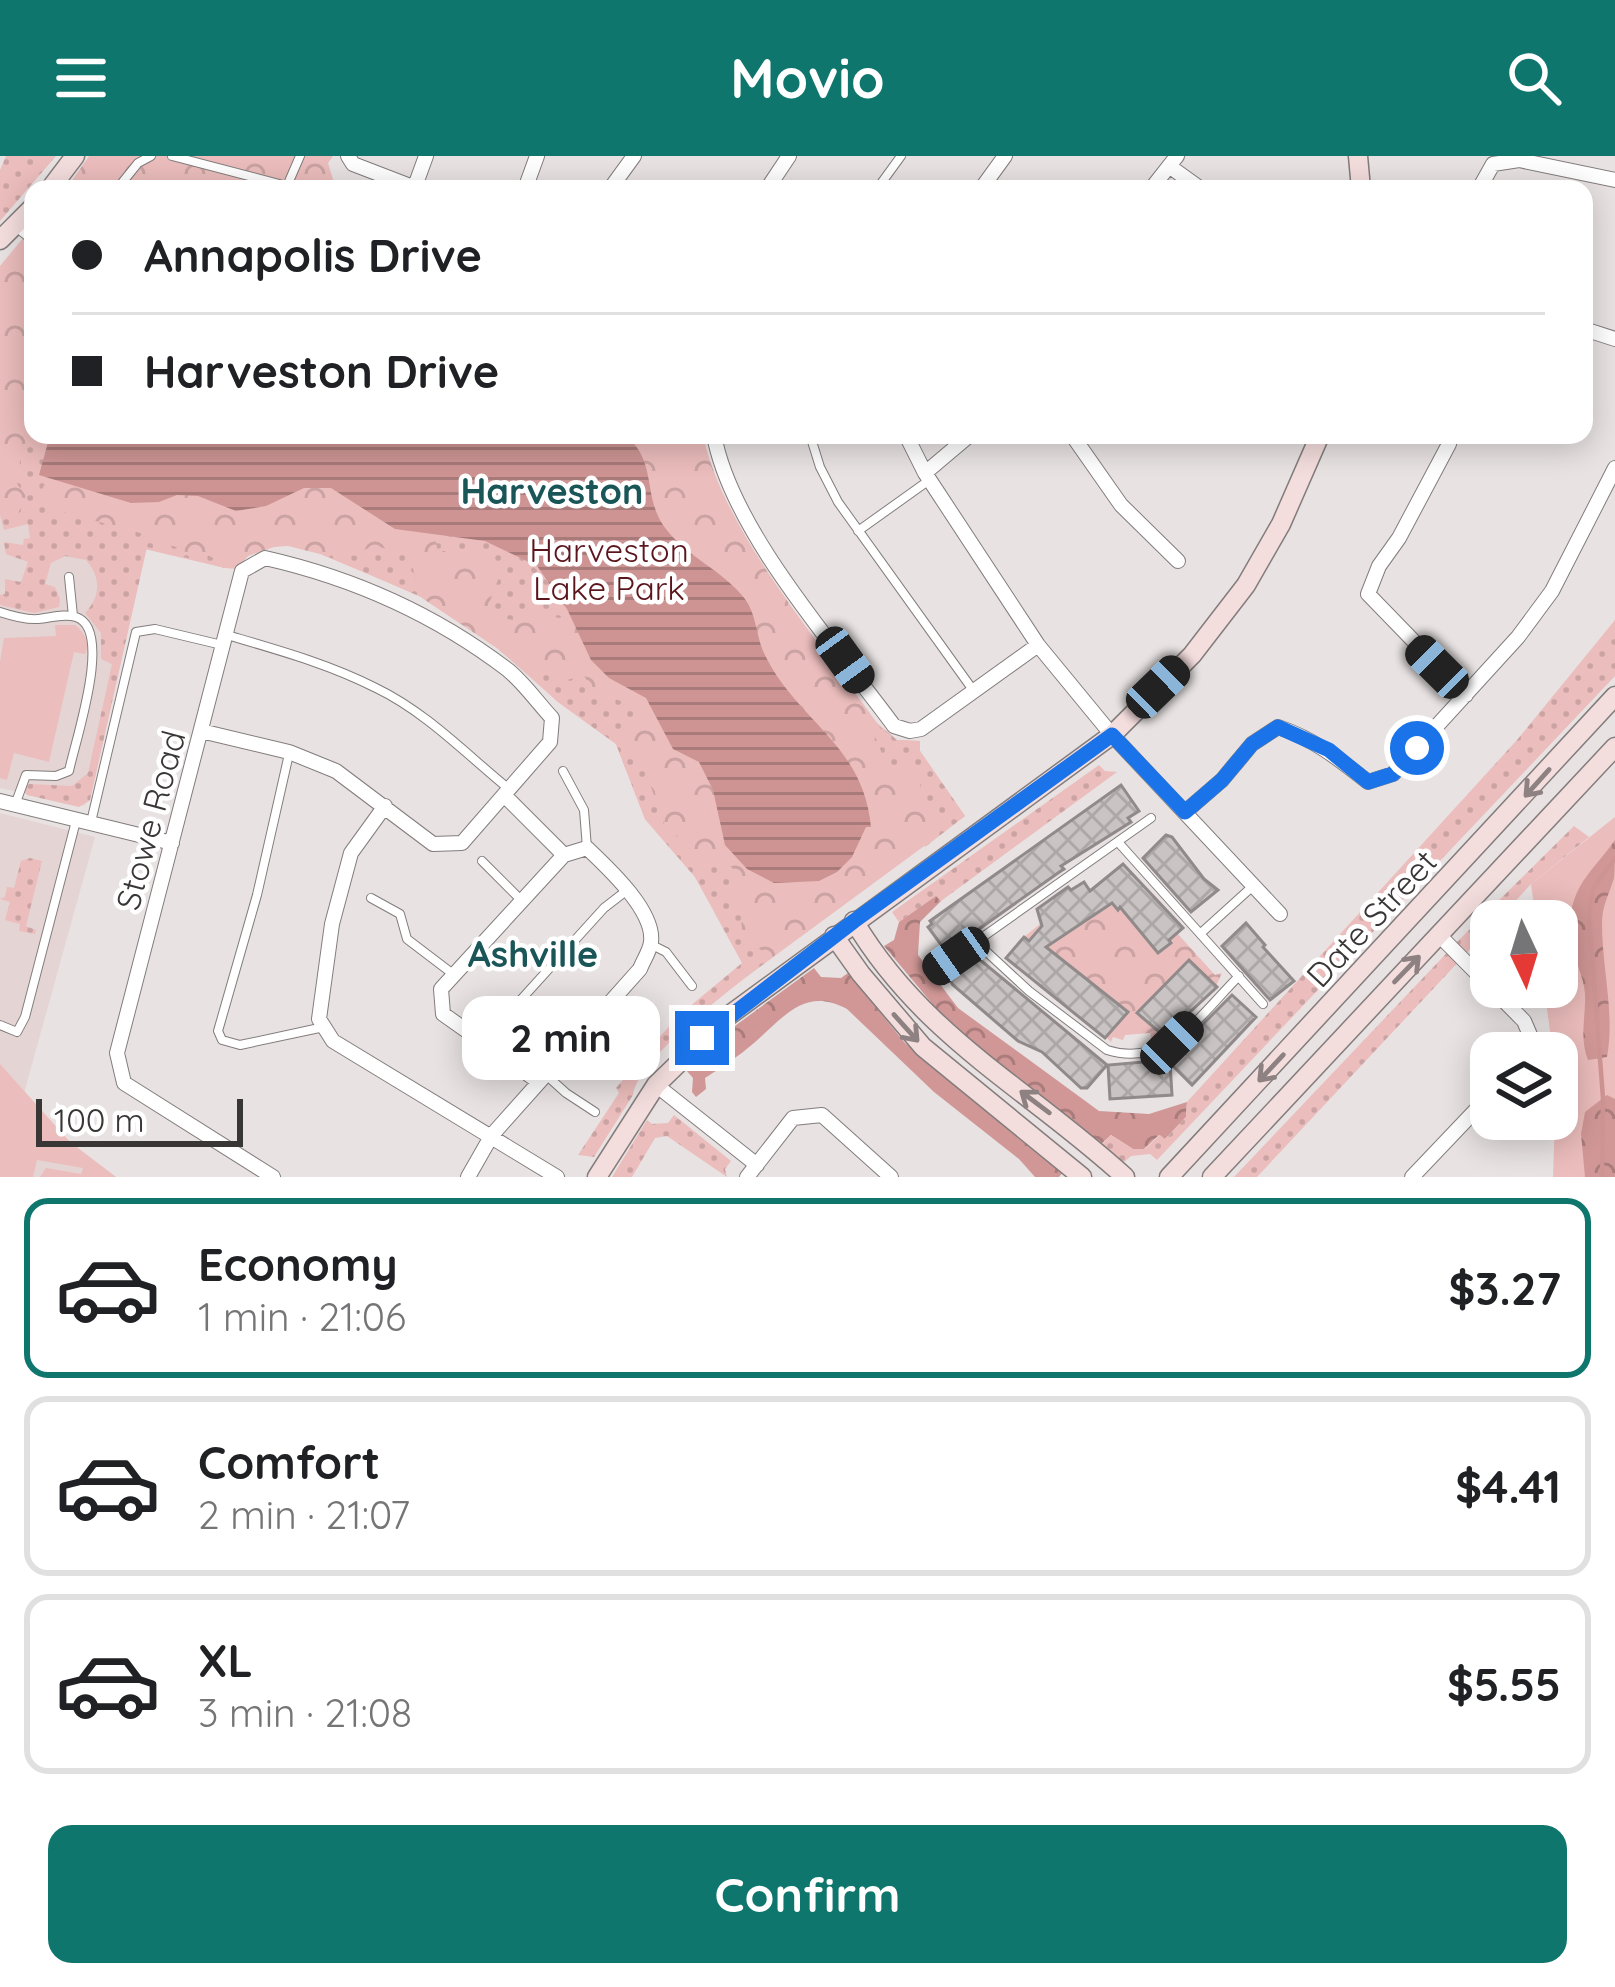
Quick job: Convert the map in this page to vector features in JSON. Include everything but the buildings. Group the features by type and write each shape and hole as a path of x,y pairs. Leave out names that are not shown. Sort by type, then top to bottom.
{"street":[{"path":"57,180 75,156"},
{"path":"348,156 352,164 393,180"},
{"path":"1484,180 1493,164 1519,160 1615,180"},
{"path":"717,444 728,483 754,534 894,726 921,729 1038,645"},
{"path":"910,444 927,477 1038,645 1112,735 1280,914"},
{"path":"927,477 961,444"},
{"path":"1078,444 1121,505 1178,561"},
{"path":"597,1177 656,1085 724,1018 1112,735 1192,655 1246,585 1281,524 1316,444"},
{"path":"1449,444 1379,566 1368,594 1466,695"},
{"path":"1185,812 1222,780 1252,744 1278,727 1316,743 1368,782 1393,774 1552,591 1615,469"},
{"name":"Stowe Road","path":"273,1177 124,1083 117,1053 242,571 266,558 321,570 424,615 511,673 551,718 550,742 507,792"},
{"name":"Date Street","path":"1168,1177 1615,696"},
{"path":"201,730 289,752 336,771 433,844 462,843 507,792 564,855"},
{"name":"Date Street","path":"1212,1177 1615,747"},
{"path":"8,803 172,844"},
{"path":"386,806 352,853 337,906 319,1018 334,1041 557,1177"},
{"path":"468,1177 492,1135 640,969 651,944 650,926 627,890 587,848 564,855 441,989 442,1014 485,1046 542,1078"},
{"path":"854,921 886,971 949,1036 1125,1177"},
{"path":"1439,935 1524,1021 1529,1032"},
{"path":"834,936 923,1047 1082,1177"},
{"path":"656,1085 752,1171 793,1118 822,1115 890,1177"},
{"path":"1412,1177 1470,1116"}],"lane":[{"path":"124,180 151,156"},
{"path":"172,156 263,180"},
{"path":"813,444 826,481 858,531 974,692"},
{"path":"858,531 927,477"},
{"path":"69,577 73,616"},
{"path":"0,612 34,620 73,616 88,625 95,650 69,771 56,776 26,775 8,803"},
{"path":"0,1025 13,1032 21,1028 136,632 154,629 224,640 321,663 380,689 442,732 507,792"},
{"path":"289,752 218,1031 222,1040 240,1045 324,1027"},
{"path":"563,771 584,810 587,848"},
{"path":"935,970 1150,818"},
{"path":"1118,842 1263,1004"},
{"path":"482,861 522,901"},
{"path":"1201,933 1253,886"},
{"path":"485,1046 513,1008 604,908 627,890"},
{"path":"371,898 400,914 406,939 454,975"},
{"path":"976,942 1029,991 1107,1050 1120,1054 1161,1051 1239,976"},
{"path":"651,944 666,952 692,986"},
{"path":"584,1030 617,1062"},
{"path":"542,1078 596,1112"}],"shaded area":[{"path":"48,444 634,444 642,455 663,525 745,599 777,675 855,773 871,827 866,827 852,857 819,881 774,883 747,869 725,845 713,790 699,762 673,749 646,698 609,678 591,660 567,609 537,566 485,541 395,529 331,488 304,488 266,506 236,511 198,496 131,503 39,475"},
{"path":"0,515 146,550 90,800 83,806 0,788"},
{"path":"0,813 95,837 24,1093 70,1142 116,1177 0,1177"}],"green space":[{"path":"6,156 56,156 35,180 24,180 24,193 0,221 0,170"},
{"path":"89,156 333,156 328,163 333,180 72,180"},
{"name":"Harveston Lake Park","path":"24,237 24,444 706,444 731,509 776,585 877,723 897,740 920,741 920,751 965,816 750,974 695,877 645,819 616,744 558,702 498,649 416,594 320,554 288,546 248,556 237,569 225,568 0,515 0,266"},
{"path":"25,444 48,444 39,475 48,478 39,495 66,513 166,540 187,554 201,552 228,565 147,547 90,800 79,807 24,791 29,784 72,786 88,773 112,664 101,659 101,633 85,613 94,601 97,581 86,560 65,556 51,563 45,584 55,587 59,607 34,613 0,605 5,579 21,582 28,562 6,554 4,542 23,545 30,538 28,524 4,530 0,515 17,516 26,496 15,481"},
{"path":"435,533 479,540 516,554 546,579 570,617 558,618 534,607 514,620 494,617 489,604 503,566 486,552 442,551"},
{"path":"372,545 409,555 421,597 329,557 335,551 356,556"},
{"path":"1615,620 1615,676 1157,1160 1150,1154 1131,1156 1123,1163 1101,1145 1111,1135 1133,1149 1145,1149 1160,1135 1165,1139 1186,1117 1187,1102 1517,740"},
{"path":"55,625 75,625 87,646 85,654 74,652 49,762 14,753 7,780 0,778 4,638 56,636"},
{"path":"542,670 558,682 584,676 594,691 631,705 634,716 622,729 625,741 642,761 666,829 683,840 699,866 732,867 727,894 742,916 741,938 773,957 693,1021 652,1061 594,1157 578,1155 619,1093 616,1088 677,1017 742,963 695,877 645,819 616,744 558,702 529,674"},
{"path":"867,717 897,740 920,741 920,751 965,816 925,847 922,841 940,821 924,804 918,774 906,768 890,773"},
{"path":"1099,765 1117,772 941,901 936,896 899,922 892,912"},
{"path":"1615,817 1615,1177 1553,1177 1554,1140 1578,1140 1578,1032 1550,1032 1547,1008 1578,1008 1578,900 1533,900 1531,884"},
{"path":"1574,826 1589,837 1516,900 1499,900"},
{"path":"1615,840 1614,878 1602,924 1609,1041 1607,1057 1588,1060 1574,900"},
{"path":"21,861 42,861 26,926 36,930 35,934 19,931 20,924 5,920 10,902 0,899 7,887 14,888"},
{"path":"1097,884 1157,947 1157,953 1177,933 1215,975 1222,973 1216,986 1189,960 1182,966 1140,1015 1164,1036 1160,1041 1152,1042 1150,1033 1125,1035 1123,1040 1113,1037 1111,1042 1104,1035 1128,1011 1105,992 1079,980 1060,1002 1050,994 1032,939 1024,937 1040,924 1053,942 1079,927 1089,890"},
{"path":"936,895 941,901 920,922 918,955 958,1008 1099,1111 1149,1114 1187,1102 1186,1117 1164,1140 1159,1135 1144,1149 1133,1149 1111,1135 1101,1144 935,1007 884,946 894,940 899,922"},
{"path":"1470,929 1470,949 1257,1177 1234,1177"},
{"path":"814,968 821,977 841,978 848,973 905,1043 1063,1172 1059,1177 1035,1177 934,1092 847,1009 832,1003 819,1001 796,1008 705,1078 706,1089 696,1097 693,1078 686,1070 713,1042"},
{"path":"0,1064 70,1142 116,1177 40,1177 46,1168 81,1174 83,1168 37,1160 33,1177 0,1177"},
{"path":"1607,1095 1615,1099 1615,1177 1585,1177 1581,1134 1585,1112"},
{"path":"674,1115 731,1161 725,1169 727,1177 667,1136 655,1138 632,1177 612,1177 647,1120 668,1123"}],"waterway":[{"path":"1602,1177 1603,1098 1589,915 1593,889 1615,858"}],"district":[{"name":"Harveston","path":"552,490"},
{"name":"Ashville","path":"533,953"}],"route":[{"path":"702,1038 854,921 1112,735 1185,812 1222,780 1252,744 1278,727 1329,750 1368,782 1393,774 1417,748"}]}
